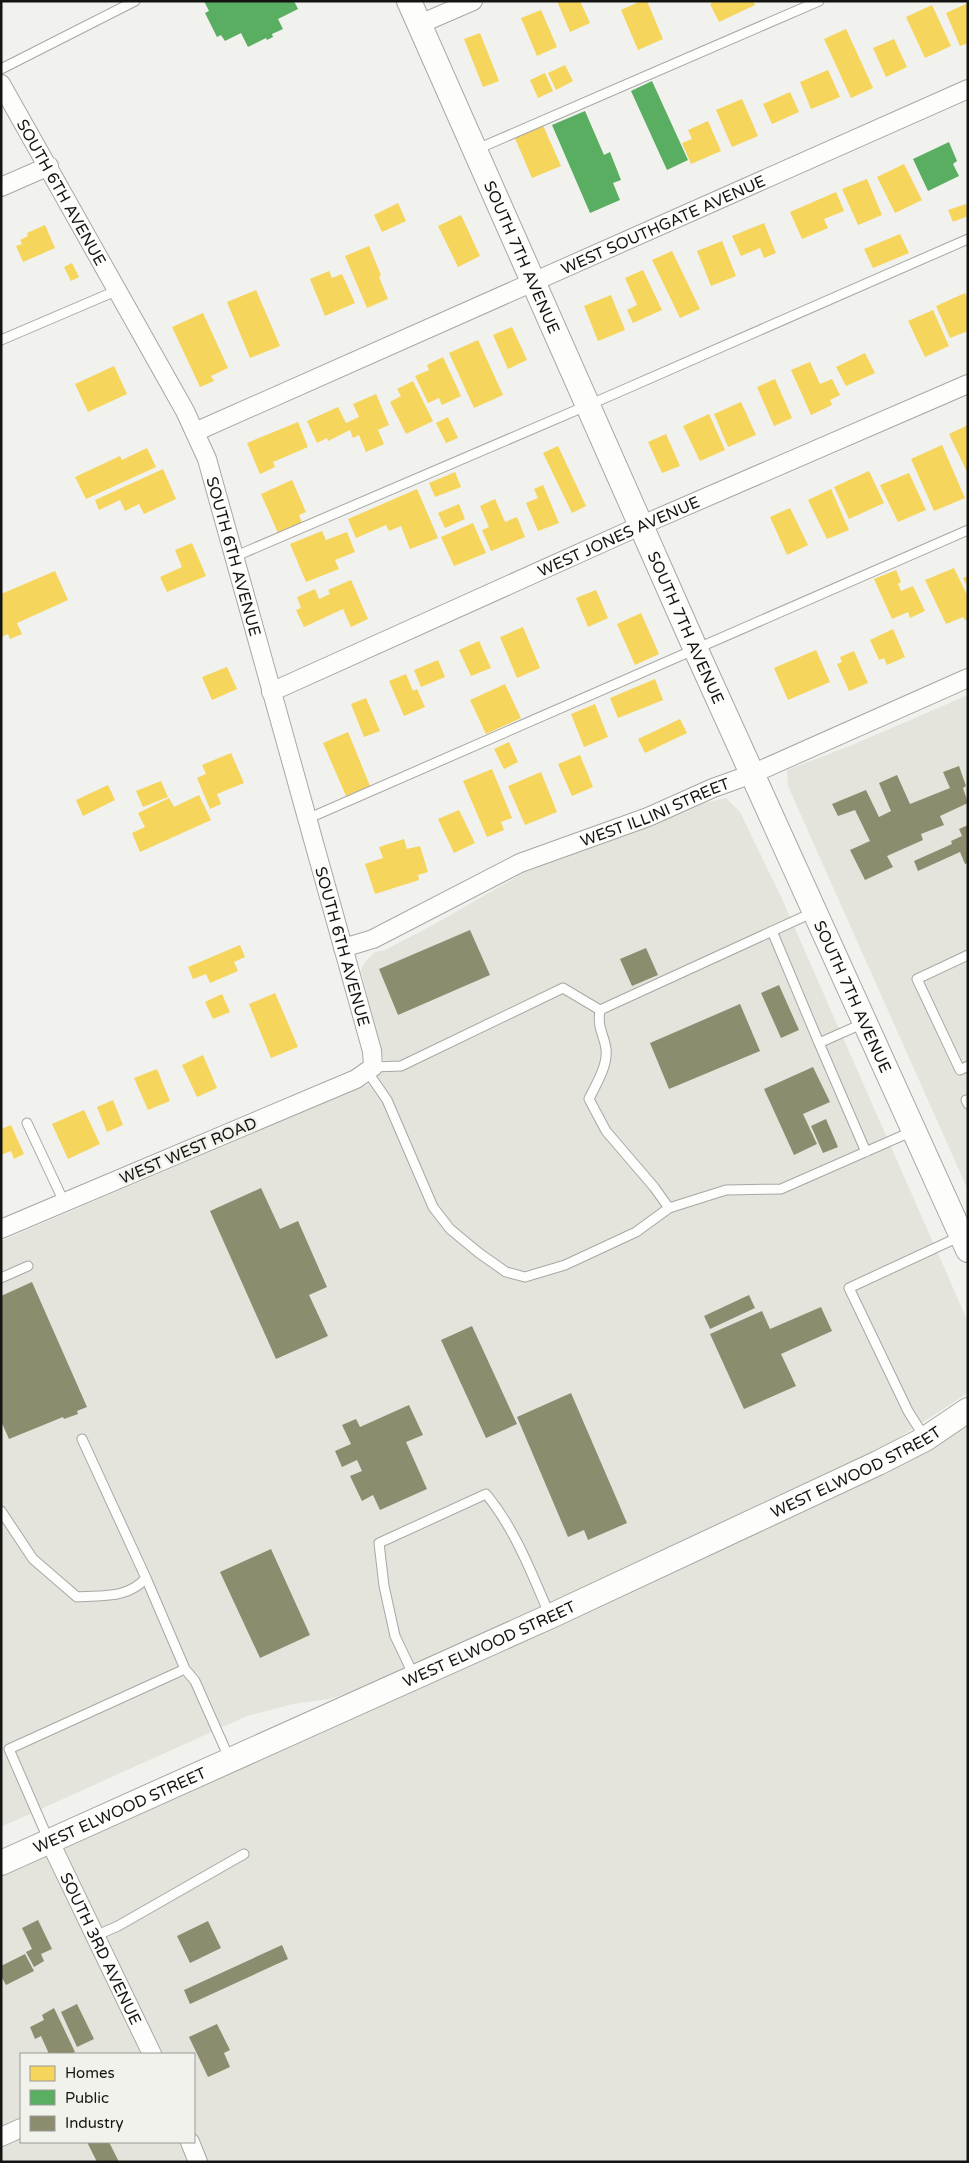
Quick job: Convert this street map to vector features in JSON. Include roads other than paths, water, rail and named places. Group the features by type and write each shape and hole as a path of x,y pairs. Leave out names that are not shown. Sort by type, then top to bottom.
{"main road":[{"name":"SOUTH 7TH AVENUE","path":"409,1 696,650 964,1243"},
{"name":"WEST ELWOOD STREET","path":"1,1863 550,1616 925,1439 968,1410"}],"street":[{"path":"420,24 473,1"},
{"name":"SOUTH 6TH AVENUE","path":"1,84 49,166 185,411 207,458 236,556 271,692 372,1051 370,1069"},
{"name":"WEST SOUTHGATE AVENUE","path":"195,432 968,89"},
{"path":"1,187 49,166"},
{"name":"WEST JONES AVENUE","path":"271,692 642,525 968,384"},
{"name":"WEST ILLINI STREET","path":"343,948 373,939 520,863 648,817 713,788 752,774 968,678"},
{"name":"WEST WEST ROAD","path":"1,1228 356,1079 370,1069"},
{"name":"SOUTH 3RD AVENUE","path":"50,1842 152,2053"},
{"path":"1,2137 20,2128"},
{"path":"190,2143 198,2162"}],"lane":[{"path":"1,69 135,1"},
{"path":"475,150 819,1"},
{"path":"236,556 968,239"},
{"path":"1,340 118,290"},
{"path":"307,819 968,530"},
{"path":"600,1010 814,912"},
{"path":"772,931 866,1152"},
{"path":"968,955 917,979 960,1070 968,1066"},
{"path":"600,1010 563,988 401,1066 370,1069 387,1100 433,1207 450,1229 506,1272 525,1276 565,1265 636,1232 669,1208 726,1190 781,1190 913,1131"},
{"path":"600,1010 598,1024 606,1050 602,1074 589,1098 606,1130 654,1187 669,1208"},
{"path":"819,1043 864,1023"},
{"path":"27,1122 64,1202"},
{"path":"925,1439 908,1411 849,1288 964,1243"},
{"path":"1,1278 28,1266"},
{"path":"82,1439 185,1668 195,1681 230,1760"},
{"path":"414,1678 395,1636 384,1586 379,1543 477,1498 486,1494 501,1512 533,1576 550,1616"},
{"path":"1,1511 33,1559 77,1597 123,1593 136,1588 146,1578"},
{"path":"50,1842 5,1748 185,1668"},
{"path":"95,1936 118,1926 244,1854"}]}
